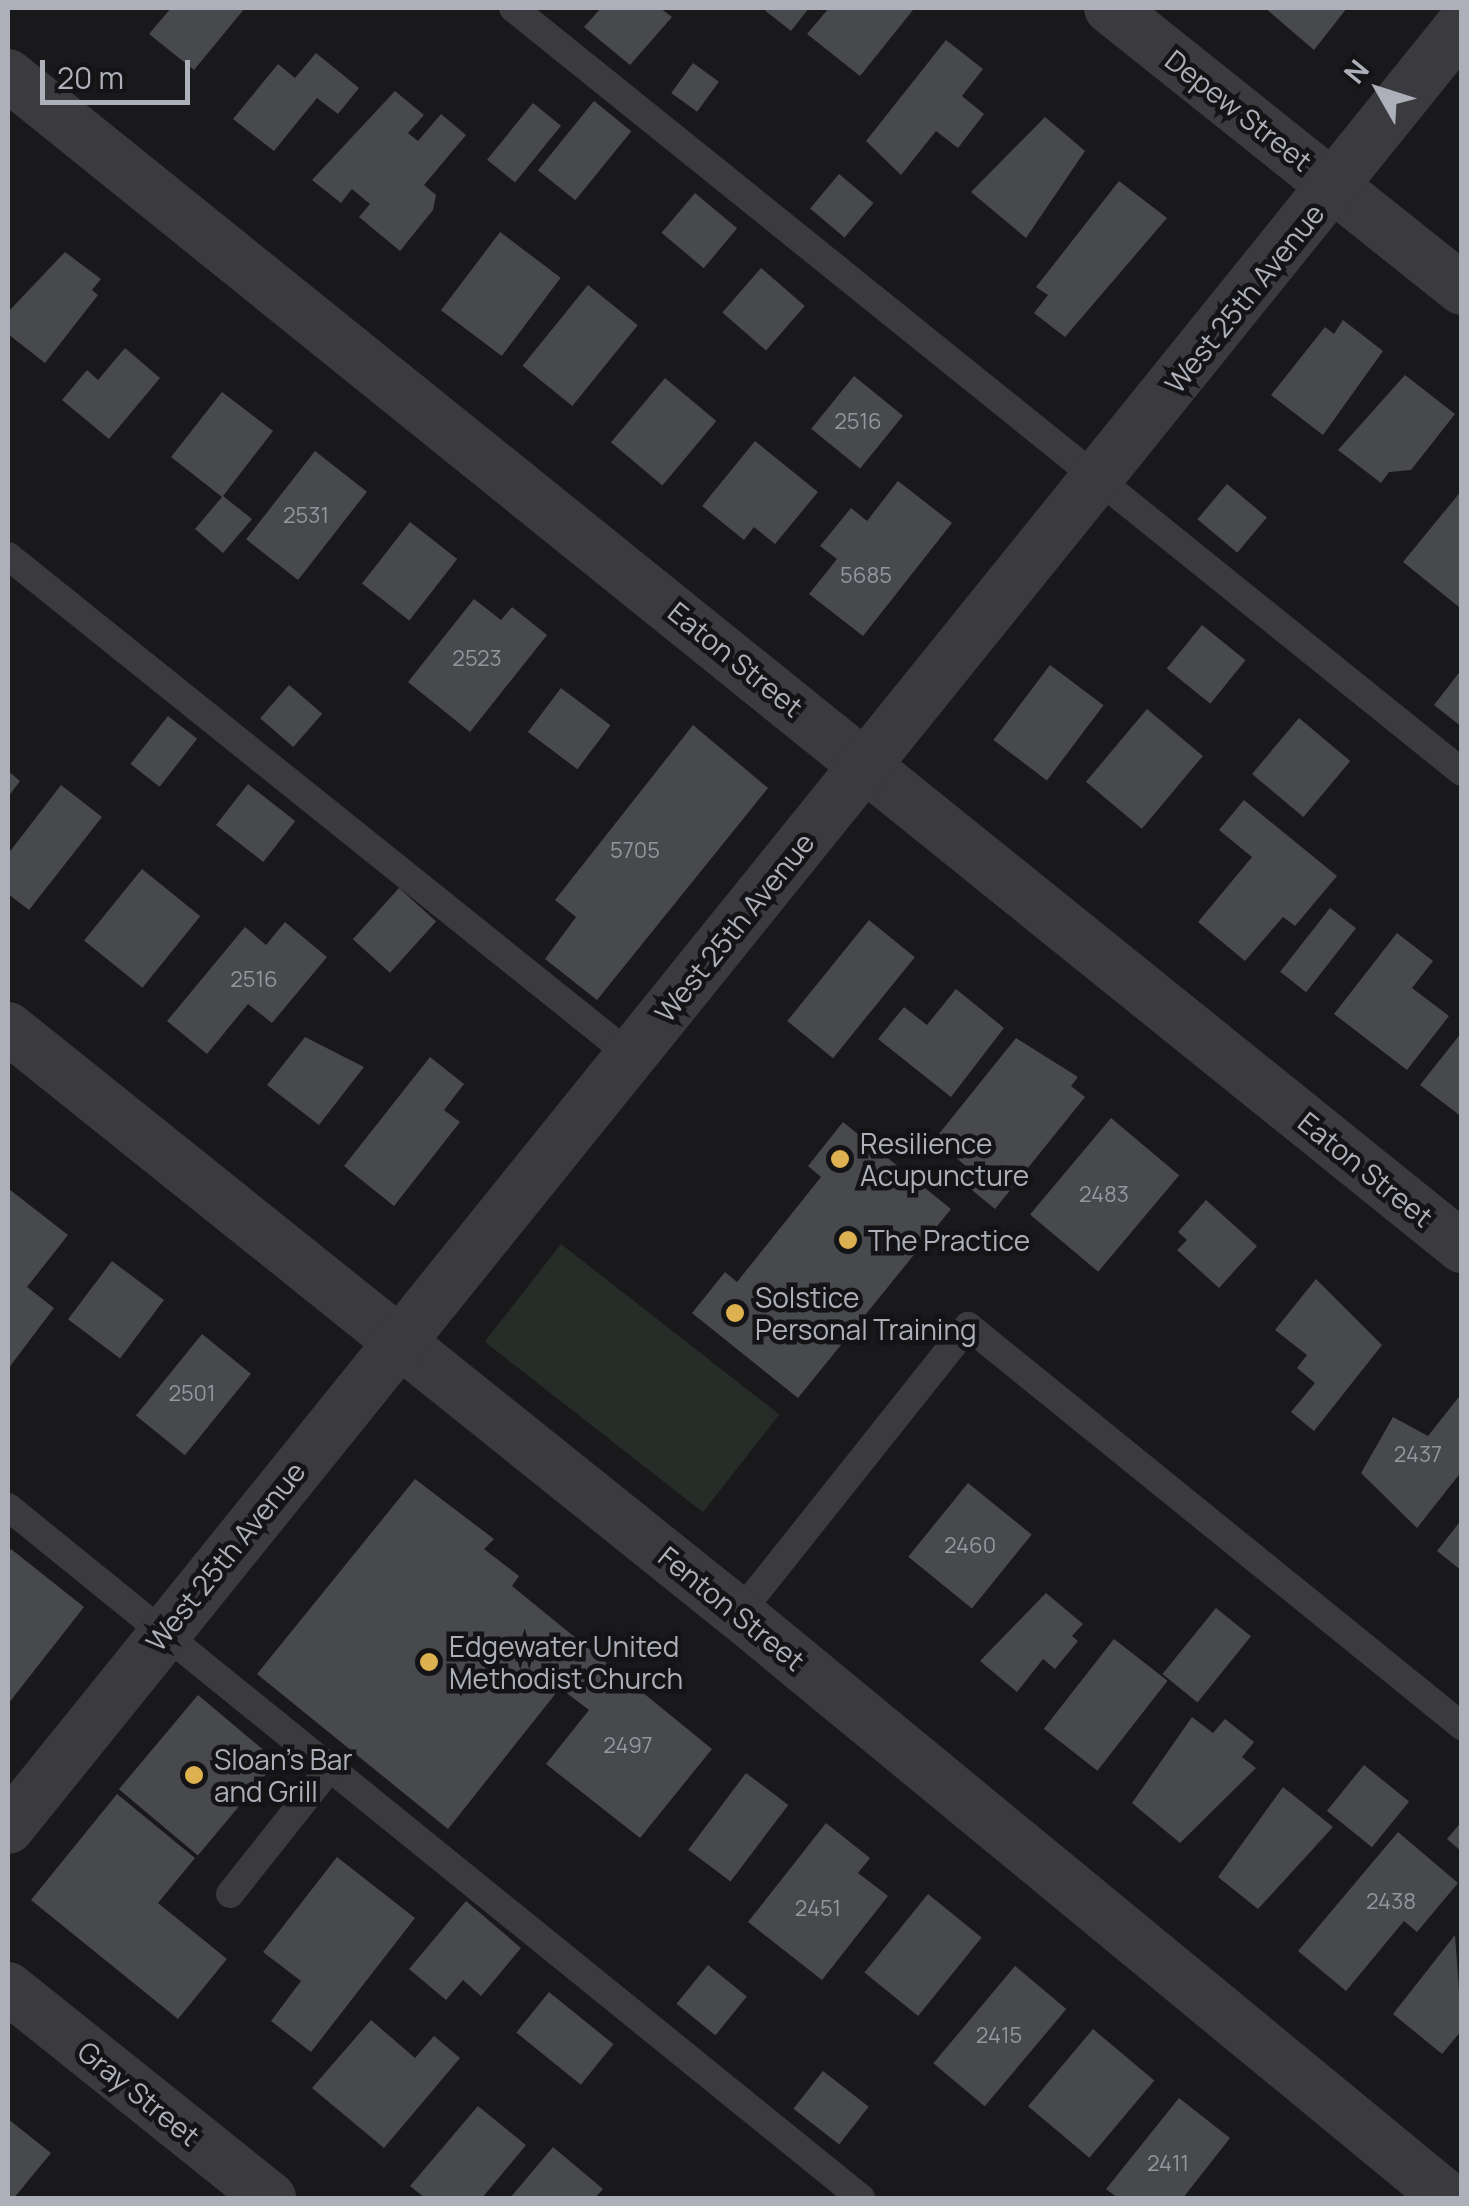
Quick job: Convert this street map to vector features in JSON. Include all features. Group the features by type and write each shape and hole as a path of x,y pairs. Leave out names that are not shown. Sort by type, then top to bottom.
{"street":[{"name":"Depew Street","path":"1110,8 1462,289"},
{"name":"West 25th Avenue","path":"8,1828 398,1339 1462,25"},
{"name":"Eaton Street","path":"8,76 867,763 1462,1248"},
{"name":"Fenton Street","path":"8,1028 740,1614 1448,2198"},
{"name":"Gray Street","path":"8,1988 270,2198"}],"lane":[{"path":"513,8 1462,772"},
{"path":"8,556 630,1055"},
{"path":"740,1614 968,1326 1462,1726"},
{"path":"8,1508 860,2198"},
{"path":"230,1894 330,1768"}],"shaded area":[{"path":"561,1244 779,1415 703,1512 485,1342"}],"building":[{"path":"171,8 245,8 194,70 149,34"},
{"path":"601,8 660,8 672,17 630,65 584,27"},
{"path":"762,8 809,8 791,31"},
{"path":"829,8 913,10 860,76 807,34"},
{"path":"1265,8 1347,8 1314,50"},
{"path":"946,40 983,69 962,96 984,114 958,148 936,131 901,175 866,141"},
{"path":"316,53 359,88 338,114 317,98 274,151 233,119 278,64 295,78"},
{"path":"693,63 719,82 697,112 671,93"},
{"path":"395,91 424,115 408,133 418,141 441,114 466,135 424,185 436,195 433,210 400,251 359,217 370,204 352,189 341,203 312,180"},
{"path":"594,101 631,131 575,200 538,170"},
{"path":"533,103 561,126 515,182 487,160"},
{"path":"1045,117 1085,151 1026,238 971,192"},
{"path":"839,174 873,203 845,237 810,208"},
{"path":"1119,181 1167,218 1065,337 1034,313 1048,295 1036,287"},
{"path":"695,193 737,228 704,268 662,233"},
{"path":"500,232 561,278 502,356 441,310"},
{"path":"65,252 101,279 92,290 98,295 45,363 8,334 8,312"},
{"path":"761,268 805,306 766,351 722,313"},
{"path":"588,285 638,325 572,406 523,366"},
{"path":"1343,320 1383,351 1323,435 1271,395 1325,327 1334,334"},
{"path":"125,348 160,378 109,439 62,400 87,370 98,380"},
{"path":"1405,375 1455,414 1411,470 1389,472 1381,483 1338,450"},
{"path":"854,376 903,416 860,468 811,429"},
{"path":"665,378 716,421 662,485 611,442"},
{"path":"222,392 273,431 223,496 252,519 223,553 195,529 222,497 171,457"},
{"path":"755,441 818,492 775,544 754,527 744,540 702,506"},
{"path":"315,451 367,492 298,580 246,539"},
{"path":"898,481 952,523 863,636 809,594 837,559 820,546 851,508 867,521"},
{"path":"1227,484 1267,517 1237,553 1197,519"},
{"path":"1462,490 1462,603 1459,607 1403,562"},
{"path":"410,522 457,559 409,620 362,583"},
{"path":"474,599 501,620 512,607 547,635 470,732 408,682"},
{"path":"1202,625 1246,660 1210,704 1167,669"},
{"path":"1050,665 1104,705 1047,780 993,740"},
{"path":"1462,669 1462,727 1434,705"},
{"path":"289,685 322,714 293,747 260,718"},
{"path":"561,688 611,725 577,769 528,732"},
{"path":"1147,709 1203,756 1142,829 1086,782"},
{"path":"168,716 197,739 160,787 130,764"},
{"path":"1299,718 1350,761 1303,817 1252,774"},
{"path":"693,725 768,788 597,1000 545,959 576,917 555,900"},
{"path":"8,771 20,781 8,797"},
{"path":"248,784 295,821 263,862 216,825"},
{"path":"61,785 102,817 29,910 8,894 8,854"},
{"path":"1244,800 1337,876 1295,926 1283,917 1245,961 1198,922 1252,857 1219,830"},
{"path":"142,869 200,916 142,988 84,940"},
{"path":"399,888 436,921 390,973 353,939"},
{"path":"1330,908 1356,928 1306,992 1280,972"},
{"path":"869,920 915,957 833,1058 787,1021"},
{"path":"285,922 327,957 272,1023 248,1004 207,1054 167,1021 245,927 266,945"},
{"path":"1397,933 1433,961 1412,988 1449,1016 1407,1070 1334,1014"},
{"path":"956,989 1004,1028 951,1097 878,1039 904,1007 927,1025"},
{"path":"1462,1032 1462,1117 1420,1085"},
{"path":"305,1037 364,1067 319,1125 267,1085"},
{"path":"1016,1038 1078,1077 1071,1086 1085,1097 995,1209 961,1181 971,1170 934,1140"},
{"path":"430,1057 464,1084 444,1110 460,1122 394,1206 344,1166"},
{"path":"1111,1118 1179,1175 1098,1272 1030,1215"},
{"name":"The Practice","path":"843,1122 951,1209 798,1398 692,1313 725,1272 737,1282 821,1177 808,1166"},
{"path":"9,1189 68,1235 27,1287 54,1308 8,1369"},
{"path":"1206,1200 1257,1246 1219,1288 1177,1250 1187,1240 1178,1232"},
{"path":"112,1261 164,1300 120,1358 68,1319"},
{"path":"1316,1279 1382,1345 1314,1431 1291,1412 1315,1383 1297,1368 1307,1355 1275,1330"},
{"path":"202,1334 251,1374 185,1455 136,1416"},
{"path":"1462,1393 1462,1471 1417,1528 1361,1473 1393,1417 1428,1436"},
{"name":"Edgewater United Methodist Church","path":"415,1479 494,1539 484,1549 519,1576 512,1586 712,1749 640,1838 546,1764 589,1710 560,1688 448,1829 257,1674"},
{"path":"968,1483 1032,1535 972,1608 908,1557"},
{"path":"1462,1519 1462,1571 1437,1551"},
{"path":"11,1549 84,1607 8,1704 8,1553"},
{"path":"1046,1593 1083,1624 1072,1636 1078,1641 1055,1669 1043,1659 1017,1692 980,1661"},
{"path":"1216,1608 1251,1636 1197,1702 1163,1674"},
{"path":"1114,1639 1168,1681 1097,1771 1044,1729"},
{"path":"198,1695 277,1761 198,1855 119,1789"},
{"path":"1192,1717 1213,1733 1225,1719 1254,1742 1242,1757 1256,1768 1180,1843 1132,1803"},
{"path":"1364,1765 1409,1802 1372,1847 1327,1811"},
{"path":"746,1773 788,1805 731,1882 688,1850"},
{"path":"1283,1787 1333,1827 1258,1909 1218,1877"},
{"path":"117,1794 195,1858 158,1903 227,1959 178,2019 31,1900"},
{"path":"1462,1821 1462,1852 1447,1839"},
{"path":"826,1823 870,1858 858,1873 888,1896 822,1980 748,1922"},
{"path":"1398,1832 1458,1883 1417,1932 1404,1921 1346,1991 1298,1951"},
{"path":"337,1857 415,1918 311,2052 271,2021 301,1981 263,1952"},
{"path":"928,1894 982,1937 918,2016 864,1972"},
{"path":"466,1901 521,1948 481,1996 463,1980 446,2000 409,1969"},
{"path":"1455,1935 1462,2030 1442,2054 1393,2014"},
{"path":"708,1965 747,1996 715,2035 677,2004"},
{"path":"1015,1966 1066,2009 985,2106 933,2063"},
{"path":"549,1992 614,2044 581,2085 516,2032"},
{"path":"371,2020 415,2058 434,2036 460,2058 384,2148 312,2088"},
{"path":"1093,2029 1154,2080 1089,2158 1028,2106"},
{"path":"823,2071 869,2107 839,2145 793,2109"},
{"path":"1179,2098 1230,2138 1183,2198 1118,2198 1106,2189"},
{"path":"478,2106 526,2145 482,2198 425,2198 410,2186"},
{"path":"8,2119 51,2153 14,2198 8,2198"},
{"path":"553,2147 603,2189 595,2198 510,2198"}],"place":[{"name":"Resilience Acupuncture","path":"840,1159"},
{"name":"The Practice","path":"848,1240"},
{"name":"Solstice Personal Training","path":"735,1313"},
{"name":"Edgewater United Methodist Church","path":"429,1662"},
{"name":"Sloan's Bar and Grill","path":"194,1775"}]}
